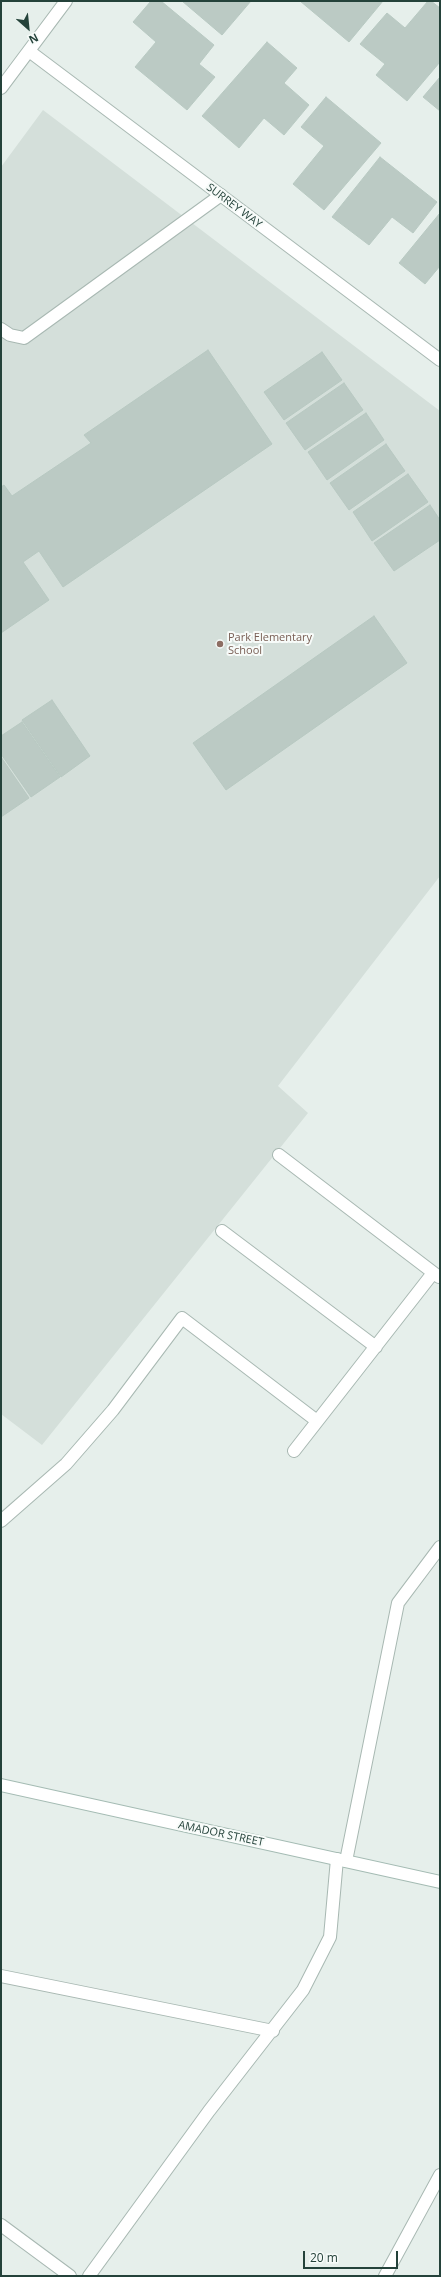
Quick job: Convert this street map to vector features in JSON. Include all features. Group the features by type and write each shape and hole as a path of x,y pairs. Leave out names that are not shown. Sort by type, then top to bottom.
{"street":[{"path":"1,88 66,1"},
{"name":"SURREY WAY","path":"29,51 440,360"},
{"path":"1,329 10,335 24,338 221,195"},
{"path":"279,1155 437,1275 376,1347 294,1451"},
{"path":"222,1231 376,1347"},
{"path":"1,1521 66,1464 112,1410 182,1318 318,1421"},
{"path":"89,2276 209,2111 273,2031 303,1990 330,1937 341,1860 398,1603 440,1547"},
{"name":"AMADOR STREET","path":"1,1785 440,1882"},
{"path":"1,1976 273,2031"},
{"path":"385,2276 440,2175"},
{"path":"1,2225 70,2276"}],"shaded area":[{"name":"Park Elementary School","path":"43,110 440,411 440,876 278,1086 308,1113 42,1445 1,1414 1,167"}],"building":[{"path":"151,1 161,1 214,45 199,64 215,77 187,110 135,67 156,42 133,22"},
{"path":"182,1 251,1 222,35"},
{"path":"300,1 383,1 349,42"},
{"path":"428,1 431,1 440,8 440,62 407,101 376,75 385,64 360,44 387,13 405,28"},
{"path":"267,42 297,68 284,83 309,105 284,135 264,118 239,148 202,116"},
{"path":"440,77 440,111 423,97"},
{"path":"326,97 381,143 324,210 293,184 324,146 301,127"},
{"path":"380,157 437,202 413,233 392,217 369,245 332,217"},
{"path":"440,213 440,266 425,284 399,263"},
{"path":"208,350 272,444 63,587 39,551 23,562 49,600 1,633 1,487 4,485 12,496 91,443 84,435"},
{"path":"322,352 342,380 284,420 264,392"},
{"path":"344,383 363,410 305,450 286,423"},
{"path":"366,413 384,440 327,480 308,452"},
{"path":"386,444 405,471 349,510 330,483"},
{"path":"408,474 428,502 372,541 353,512"},
{"path":"430,505 440,520 440,540 394,571 374,543"},
{"path":"374,616 407,663 226,790 193,743"},
{"path":"52,700 90,756 61,777 22,720"},
{"path":"22,722 60,777 31,797 1,754 1,736"},
{"path":"1,757 29,798 1,817"}],"place":[{"name":"Park Elementary School","path":"220,644"}]}
